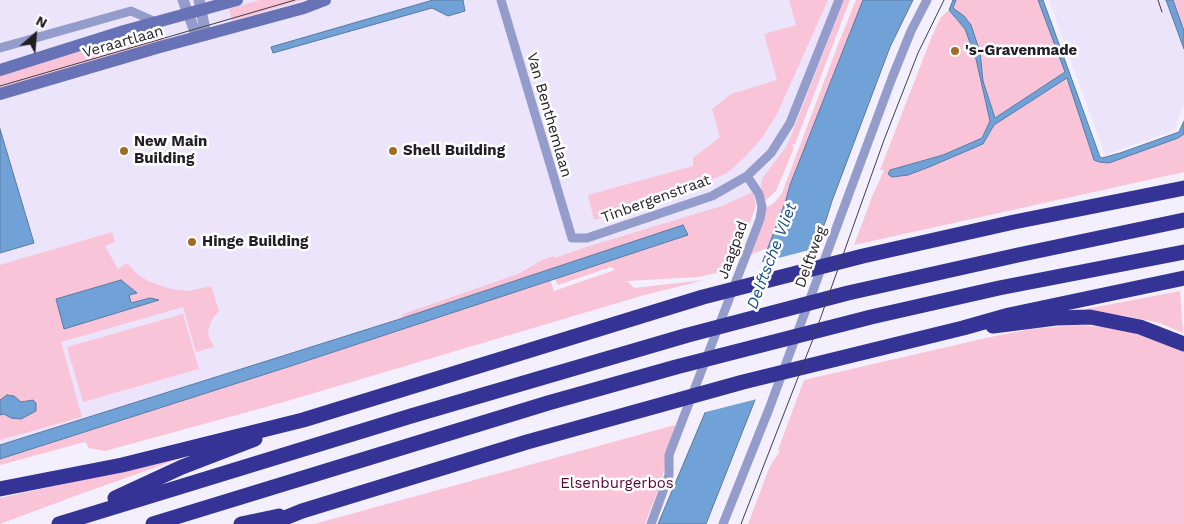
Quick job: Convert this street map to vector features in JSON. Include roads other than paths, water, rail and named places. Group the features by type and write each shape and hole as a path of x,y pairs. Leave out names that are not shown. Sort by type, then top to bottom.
{"highway":[{"path":"0,489 122,465 303,420 703,297 862,256 1023,220 1184,188"},
{"path":"62,523 411,416 688,335 848,293 1184,220"},
{"path":"153,524 539,406 676,367 835,326 999,288 1184,252"},
{"path":"242,524 302,511 527,442 823,361 963,328 1009,315 1183,278"},
{"path":"963,328 1010,325 1056,318 1090,318 1140,327 1184,344"},
{"path":"62,523 182,467 303,420"},
{"path":"270,524 302,511"}],"main road":[{"name":"Veraartlaan","path":"0,70 156,22 196,7 236,0"},
{"name":"Veraartlaan","path":"0,94 304,8 326,0"}],"street":[{"path":"183,0 196,7 202,36"},
{"name":"Van Benthemlaan","path":"501,0 572,238"},
{"path":"747,176 771,152 790,123 839,0"},
{"name":"Delftweg","path":"723,524 769,409 892,78 927,0"},
{"name":"Veraartlaan","path":"0,48 131,11 156,22"},
{"name":"Tinbergenstraat","path":"572,238 587,238 712,196 747,176"},
{"name":"Jaagpad","path":"651,524 669,474 669,455 760,219 762,207 759,194 747,176"}],"water":[{"path":"433,0 463,0 465,11 448,16 432,8 273,53 271,47"},
{"name":"Delftsche Vliet","path":"863,0 913,0 890,47 826,220 706,524 658,524 704,415 785,203 790,185"},
{"path":"953,0 956,0 953,8 964,16 971,25 980,52 983,81 995,118 1065,72 1038,0 1043,0 1100,157 1120,153 1179,132 1184,121 1184,134 1178,138 1109,163 1094,160 1067,78 994,125 983,144 908,175 892,177 888,174 890,170 943,155 982,138 990,121 976,59 965,29 949,10"},
{"path":"1166,0 1173,0 1184,31 1184,49"},
{"path":"0,129 34,243 0,253"},
{"path":"683,225 688,235 294,365 0,459 0,445 400,319"},
{"path":"121,280 137,293 129,295 131,303 150,298 159,300 64,329 56,299"},
{"path":"7,395 14,396 21,402 33,400 36,403 36,411 21,419 11,418 4,414 0,415 0,400"}],"tram line":[{"path":"0,86 295,0"},
{"path":"741,524 813,339 884,140 918,53 944,0"},
{"path":"1158,0 1162,12"}],"place":[{"name":"'s-Gravenmade","path":"955,51"},
{"name":"New Main Building","path":"124,151"},
{"name":"Shell Building","path":"393,151"},
{"name":"Hinge Building","path":"192,242"}],"park label":[{"name":"Elsenburgerbos","path":"617,484"}]}
